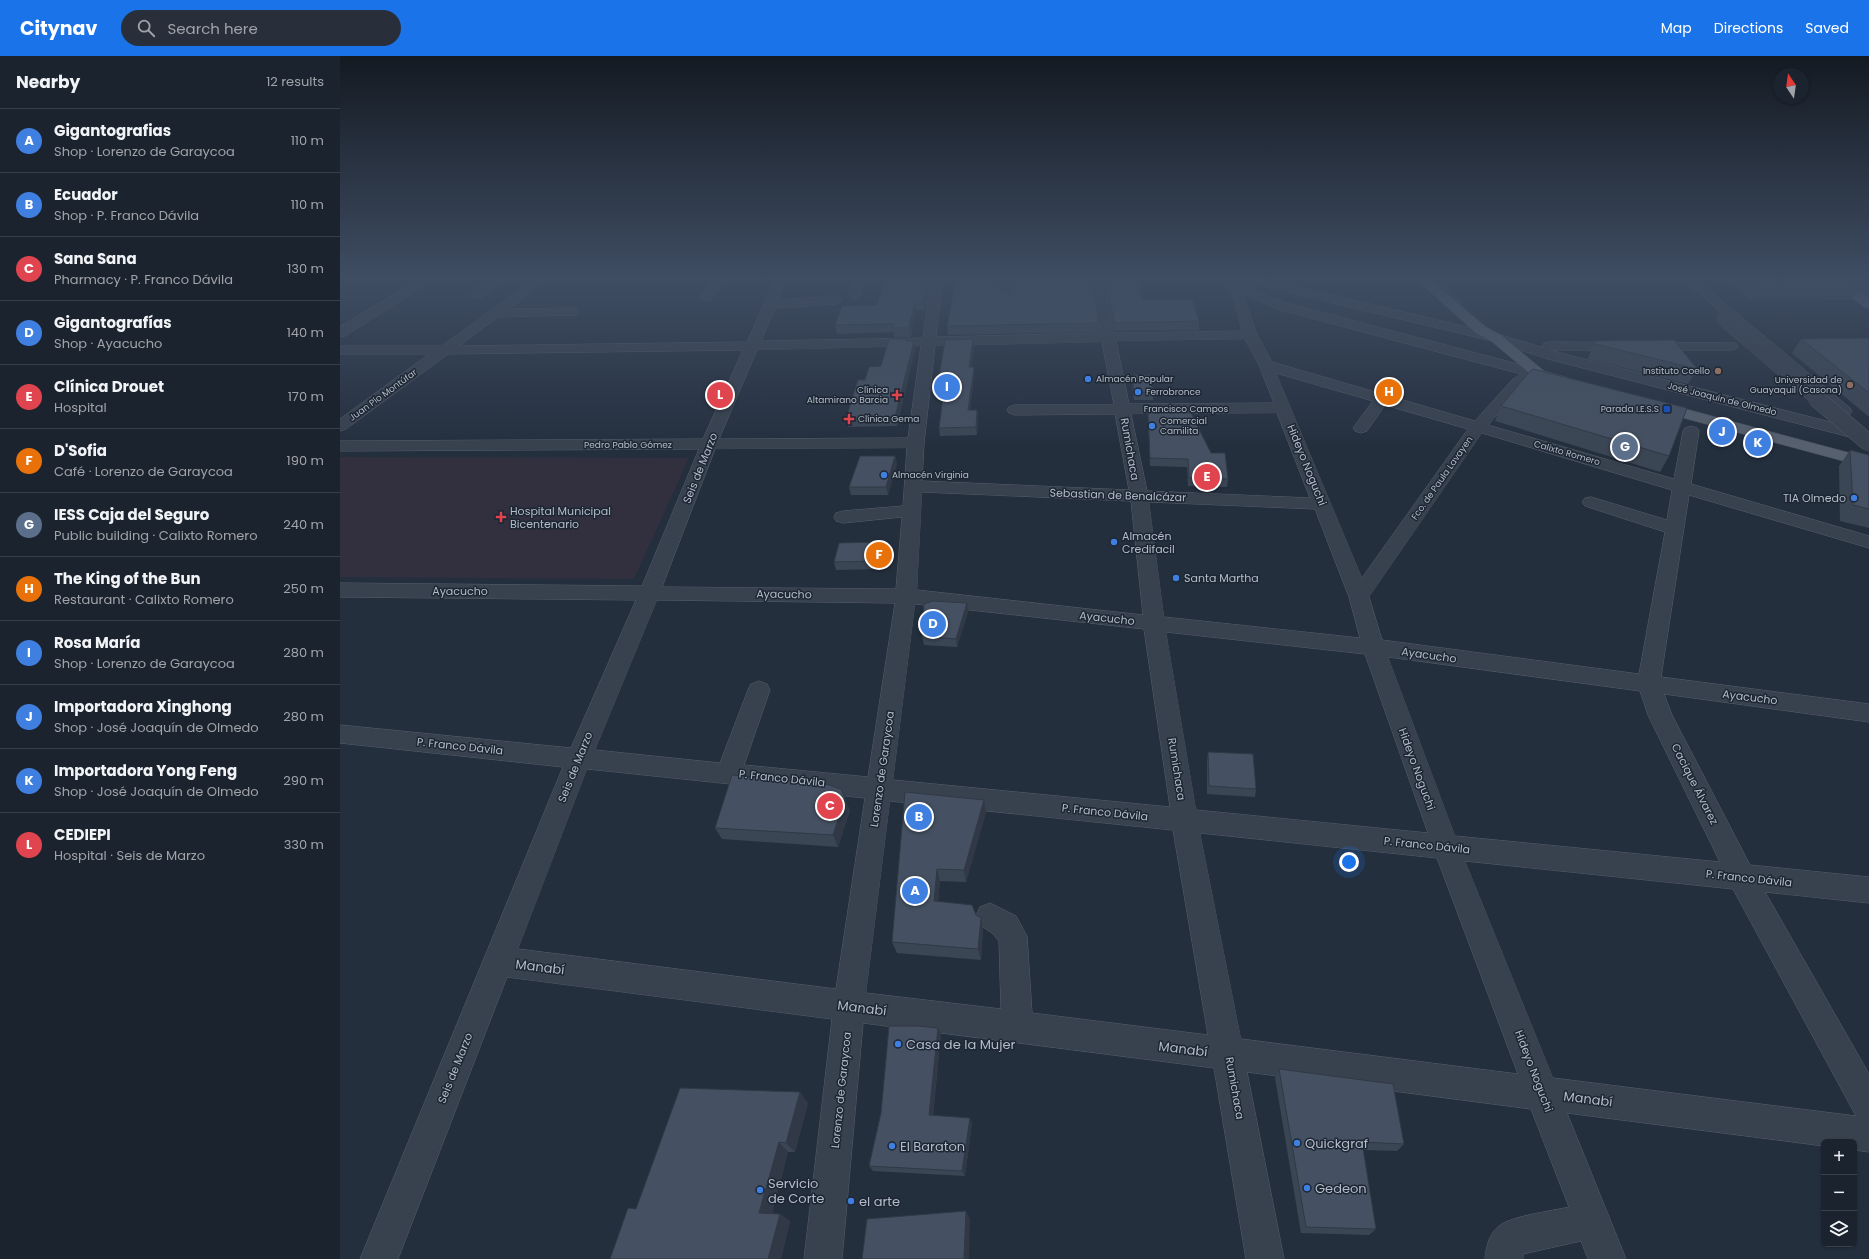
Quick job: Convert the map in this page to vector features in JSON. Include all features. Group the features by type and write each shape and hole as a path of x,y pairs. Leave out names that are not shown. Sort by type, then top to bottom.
{"main road":[{"path":"1491,335 1539,374 1577,385"},
{"path":"1645,403 1869,463"}],"street":[{"name":"Juan Pío Montúfar","path":"340,426 464,335"},
{"name":"Seis de Marzo","path":"379,1259 579,758 650,592 709,444 757,335"},
{"name":"Lorenzo de Garaycoa","path":"823,1259 849,1007 906,596 916,443 929,335"},
{"path":"340,350 442,351 752,347 1108,337 1240,335"},
{"name":"Hideyo Noguchi","path":"1250,335 1266,365 1284,408 1359,597 1373,647 1446,847 1607,1259"},
{"path":"1394,335 1539,374"},
{"name":"José Joaquín de Olmedo","path":"1484,335 1553,356 1869,435"},
{"path":"1493,335 1496,338 1556,347 1731,346"},
{"path":"1743,335 1869,435"},
{"path":"1754,335 1869,435"},
{"name":"Rumichaca","path":"1108,337 1123,409 1138,496 1154,623 1185,820 1229,1054 1265,1259"},
{"name":"Calixto Romero","path":"1266,365 1869,542"},
{"name":"Fco. de Paula Lavayen","path":"1359,597 1478,427 1517,383 1526,377 1539,374"},
{"path":"1362,428 1382,399"},
{"name":"Francisco Campos","path":"1015,410 1284,408"},
{"name":"Cacique Álvarez","path":"1691,431 1650,684 1660,715 1742,878 1869,1107"},
{"name":"Pedro Pablo Gómez","path":"340,446 916,443"},
{"name":"Sebastian de Benalcázar","path":"914,486 1323,504"},
{"path":"1591,502 1676,529"},
{"path":"843,517 878,515 912,510"},
{"name":"Ayacucho","path":"344,594 650,592 906,596 1373,647 1869,713"},
{"path":"729,773 759,690"},
{"name":"P. Franco Dávila","path":"340,734 1869,890"},
{"path":"990,916 1004,923 1011,930 1014,941 1017,1028"},
{"name":"Manabí","path":"498,961 849,1007 1869,1135"},
{"path":"1504,1259 1505,1247 1513,1238 1592,1220"}],"shaded area":[{"name":"Hospital Municipal Bicentenario","path":"340,457 689,458 634,579 340,577"}],"building":[{"path":"1869,338 1869,393 1801,339"},
{"path":"889,339 907,339 906,341 914,341 895,417 846,418 858,380 865,380 869,367 881,366"},
{"path":"973,339 969,367 974,367 968,410 977,410 976,427 939,428 945,381 938,382 945,340"},
{"path":"1674,340 1697,369 1595,344 1595,341"},
{"path":"1533,369 1687,408 1669,456 1501,406"},
{"path":"1132,375 1150,375 1153,392 1134,393"},
{"path":"1148,412 1191,413 1211,453 1225,453 1228,479 1189,478 1188,459 1150,458"},
{"path":"1850,450 1869,455 1869,509 1853,505"},
{"path":"860,456 895,456 886,487 849,487"},
{"path":"882,542 877,561 834,562 839,543"},
{"path":"933,601 967,603 956,639 922,636 924,604"},
{"path":"1208,752 1253,754 1256,789 1209,786"},
{"path":"732,775 826,784 841,789 845,798 833,835 715,828"},
{"path":"905,792 984,800 964,870 937,869 934,901 972,905 976,915 981,918 978,949 892,942"},
{"path":"889,1026 938,1028 929,1115 970,1118 962,1171 869,1166 881,1113"},
{"path":"1279,1069 1393,1084 1404,1144 1362,1142 1376,1229 1306,1227"},
{"path":"680,1088 800,1092 786,1143 779,1142 759,1213 780,1214 768,1259 610,1259 628,1208 636,1209"},
{"path":"966,1211 964,1259 862,1259 867,1219"}],"place":[{"name":"Instituto Coello","path":"1718,371"},
{"name":"Almacén Popular","path":"1088,379"},
{"name":"Universidad de Guayaquil (Casona)","path":"1850,385"},
{"name":"Rosa María","path":"947,387"},
{"name":"Ferrobronce","path":"1138,392"},
{"name":"The King of the Bun","path":"1389,392"},
{"name":"CEDIEPI","path":"720,395"},
{"name":"Clínica Altamirano Barcia","path":"897,395"},
{"name":"Parada I.E.S.S","path":"1667,409"},
{"name":"Clínica Gema","path":"849,419"},
{"name":"Comercial Camilita","path":"1152,426"},
{"name":"Importadora Xinghong","path":"1722,432"},
{"name":"Importadora Yong Feng","path":"1758,443"},
{"name":"IESS Caja del Seguro","path":"1625,447"},
{"name":"Almacén Virginia","path":"884,475"},
{"name":"Clínica Drouet","path":"1207,477"},
{"name":"TIA Olmedo","path":"1854,498"},
{"name":"Hospital Municipal Bicentenario","path":"501,517"},
{"name":"Almacén Credifacil","path":"1114,542"},
{"name":"D'Sofia","path":"879,555"},
{"name":"Santa Martha","path":"1176,578"},
{"name":"Gigantografías","path":"933,624"},
{"name":"Sana Sana","path":"830,806"},
{"name":"Ecuador","path":"919,817"},
{"name":"Gigantografias","path":"915,891"},
{"name":"Casa de la Mujer","path":"898,1044"},
{"name":"Quickgraf","path":"1297,1143"},
{"name":"El Baraton","path":"892,1146"},
{"name":"Gedeon","path":"1307,1188"},
{"name":"Servicio de Corte","path":"760,1190"},
{"name":"el arte","path":"851,1201"}]}
